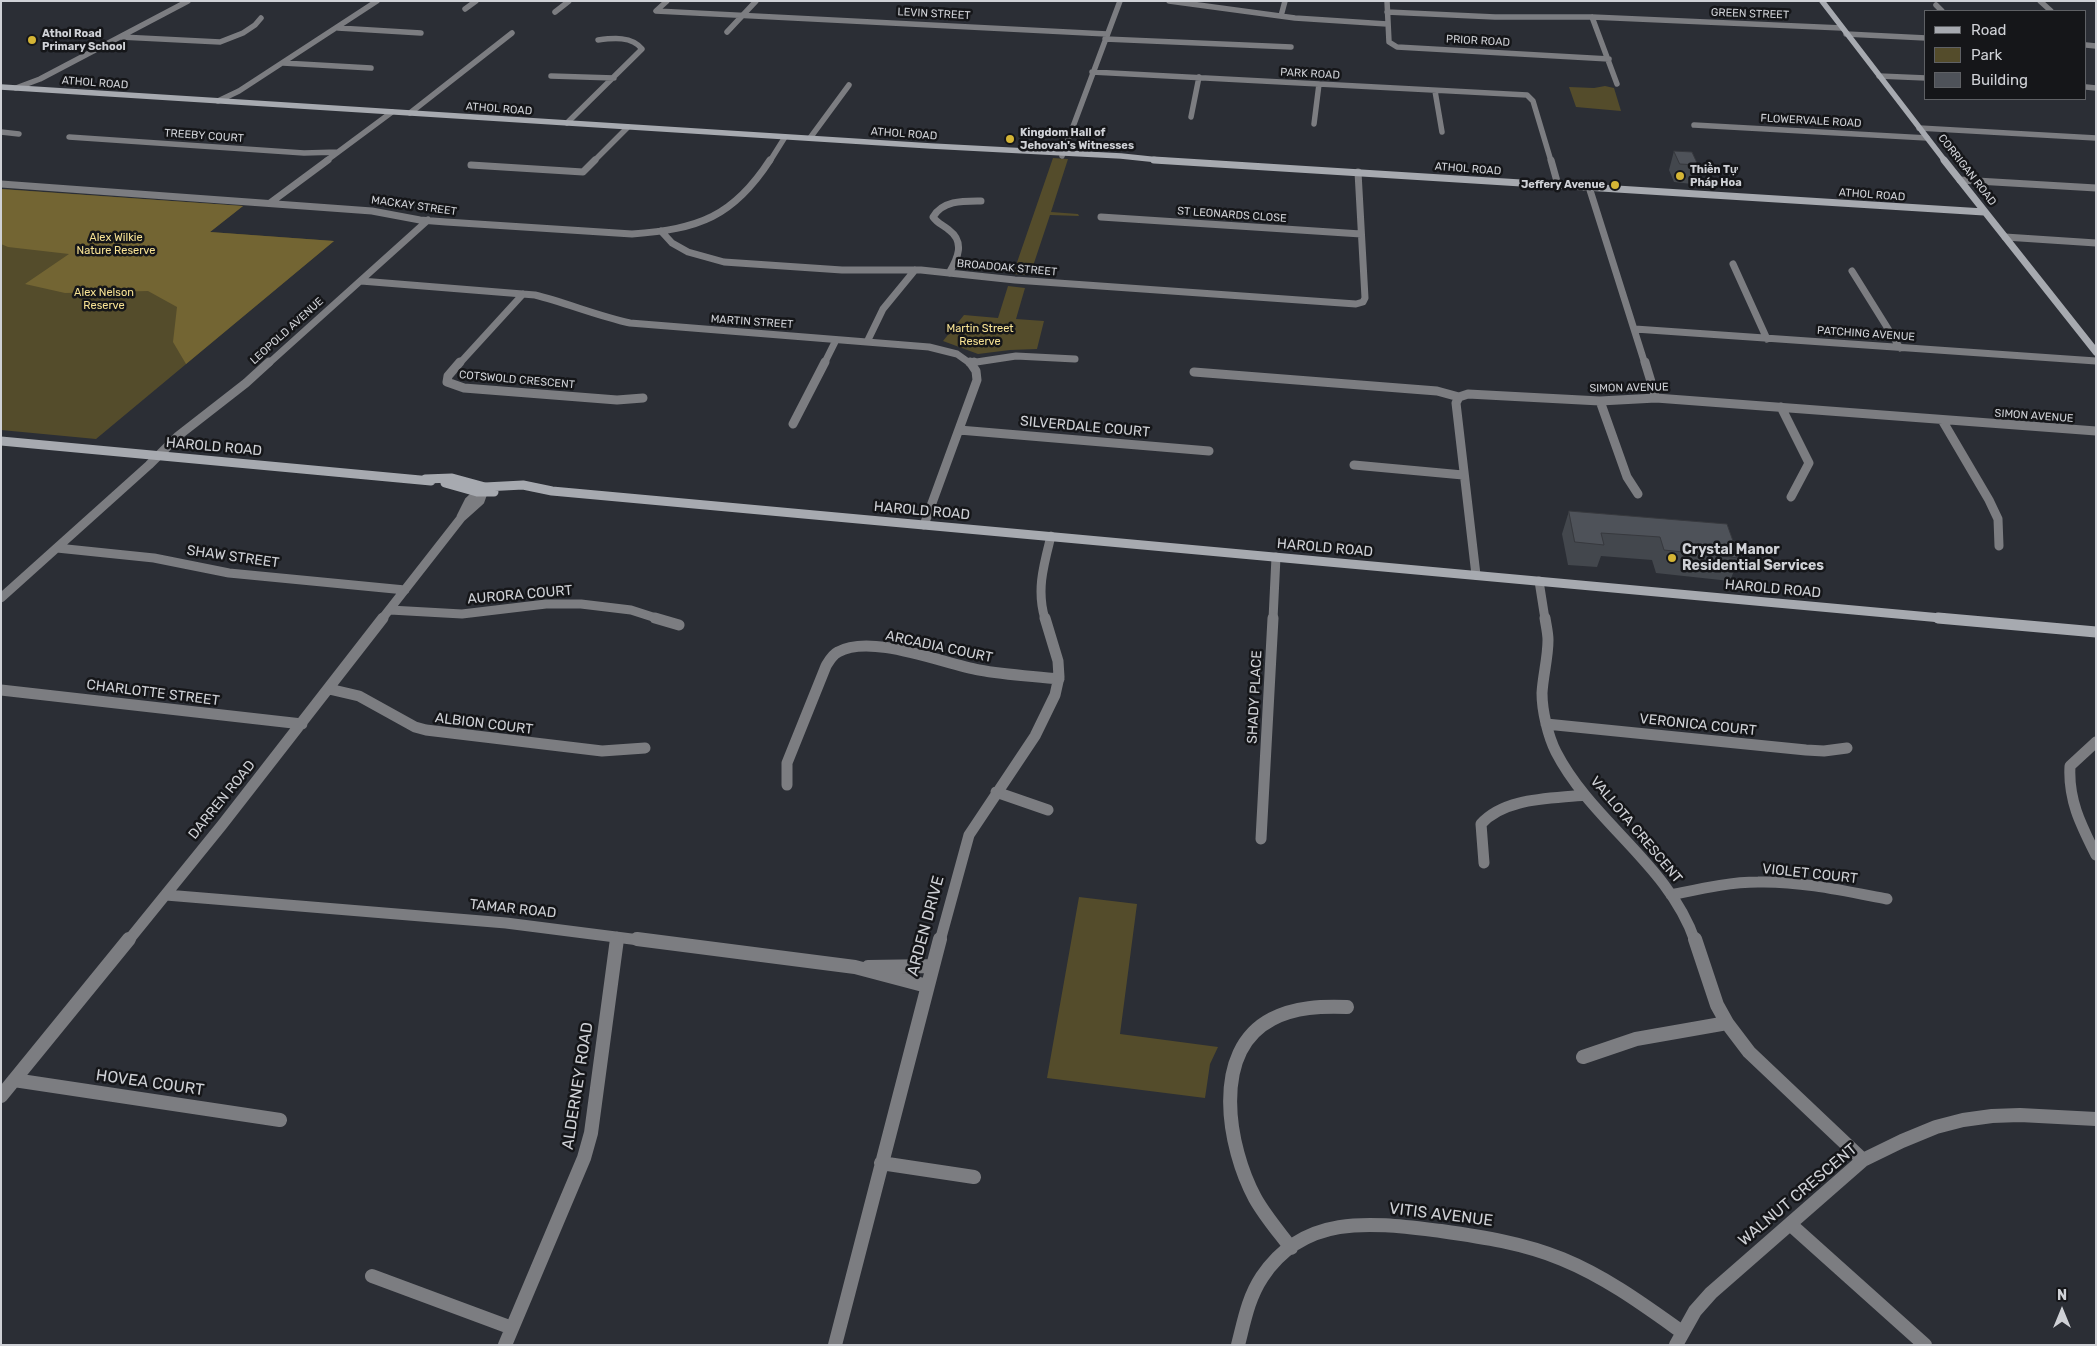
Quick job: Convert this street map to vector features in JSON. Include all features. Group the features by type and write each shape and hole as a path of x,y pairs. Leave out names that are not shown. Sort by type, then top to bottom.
{"main road":[{"name":"CORRIGAN ROAD","path":"1822,1 1984,212 2096,352"},
{"name":"ATHOL ROAD","path":"1,87 1984,212"},
{"name":"HAROLD ROAD","path":"1,441 425,480 482,491 552,491 2096,632"}],"street":[{"path":"16,88 40,79 188,1"},
{"path":"218,101 240,91 377,1"},
{"path":"466,9 476,1"},
{"path":"556,12 569,1"},
{"name":"LEVIN STREET","path":"667,1 656,11 1291,47"},
{"path":"727,32 756,1"},
{"path":"1063,154 1120,1"},
{"path":"1169,1 1281,16 1387,24"},
{"path":"1281,16 1285,1"},
{"name":"PRIOR ROAD","path":"1387,1 1389,42 1397,46 1608,59"},
{"path":"2040,1 2050,10"},
{"path":"1936,5 1941,10"},
{"name":"GREEN STREET","path":"1388,12 1495,17 1592,17 1842,28"},
{"path":"1592,17 1617,84"},
{"path":"121,37 220,42 235,37 260,22 261,18"},
{"path":"338,28 421,33"},
{"path":"410,113 512,33"},
{"path":"1846,34 1924,38"},
{"path":"567,123 640,54 642,47 635,42 626,40 598,40"},
{"path":"283,63 371,68"},
{"name":"PARK ROAD","path":"1092,72 1527,96 1533,101 1558,185"},
{"path":"551,76 569,75 614,78"},
{"path":"1879,76 1924,78"},
{"path":"1190,117 1199,78"},
{"path":"26,89 40,79"},
{"path":"1314,124 1319,84"},
{"path":"810,138 849,85"},
{"path":"228,102 240,91"},
{"path":"1436,91 1442,132"},
{"path":"270,203 392,112"},
{"name":"FLOWERVALE ROAD","path":"1694,125 1927,138"},
{"path":"471,165 583,172 628,127"},
{"path":"1920,128 2096,138"},
{"path":"1,132 19,134"},
{"name":"TREEBY COURT","path":"69,137 304,153 338,152"},
{"name":"MACKAY STREET","path":"1,184 374,211 428,220 610,234 661,231 704,220 724,211 737,202 746,193 785,137"},
{"path":"583,172 582,176 587,179"},
{"path":"1358,172 1361,234"},
{"path":"1960,180 2096,188"},
{"path":"1589,187 1656,398"},
{"path":"949,273 960,255 960,245 954,235 934,220 934,214 937,210 947,205 981,201"},
{"name":"ST LEONARDS CLOSE","path":"1100,217 1361,234"},
{"name":"LEOPOLD AVENUE","path":"1,598 188,427 246,383 428,220"},
{"name":"BROADOAK STREET","path":"661,231 672,243 688,252 724,262 842,270 915,270 1015,280 1340,304 1360,303 1365,298 1361,234"},
{"path":"2005,237 2096,243"},
{"path":"1733,264 1767,339"},
{"path":"868,342 883,309 915,270"},
{"path":"1852,271 1900,348"},
{"name":"MARTIN STREET","path":"361,281 522,294 552,299 603,318 630,323 937,348 953,352 970,363"},
{"name":"COTSWOLD CRESCENT","path":"522,294 448,376 447,382 455,386 483,389 617,400 643,398"},
{"name":"PATCHING AVENUE","path":"1635,330 2096,361"},
{"path":"793,424 836,340"},
{"path":"924,525 976,380 975,371 970,363 1024,356 1075,359"},
{"name":"SIMON AVENUE","path":"1194,372 1437,391 1459,397 1468,394 1600,401 1656,398 2096,431"},
{"path":"1459,397 1456,403 1476,575"},
{"path":"1600,401 1627,477 1638,494"},
{"path":"1781,407 1809,463 1791,496"},
{"path":"1942,420 1989,500 1998,519 1999,546"},
{"name":"SILVERDALE COURT","path":"959,430 1209,451"},
{"path":"1354,465 1464,475"},
{"name":"DARREN ROAD","path":"1,1096 166,895 302,724 461,518 475,506 482,491"},
{"name":"ARDEN DRIVE","path":"835,1345 932,966 969,835 1039,729 1055,695 1060,664 1044,615 1040,587 1051,536"},
{"name":"SHAW STREET","path":"57,548 154,558 230,573 405,590"},
{"name":"SHADY PLACE","path":"1261,838 1276,557"},
{"name":"VALLOTA CRESCENT","path":"1539,581 1548,639 1542,684 1546,724 1556,752 1585,795 1646,862 1671,895 1691,930 1712,992 1727,1023 1749,1052 1863,1160"},
{"name":"AURORA COURT","path":"390,610 462,614 546,604 581,604 631,610 679,625"},
{"name":"ARCADIA COURT","path":"787,785 787,763 825,669 832,657 844,649 866,647 894,649 978,670 1059,679"},
{"name":"ALBION COURT","path":"329,689 359,696 415,727 426,730 602,751 645,748"},
{"name":"CHARLOTTE STREET","path":"1,690 302,724"},
{"name":"VERONICA COURT","path":"1546,724 1806,750 1824,751 1847,748"},
{"path":"2096,742 2070,766 2068,783 2071,803 2096,854"},
{"path":"996,792 1048,810"},
{"path":"1484,863 1481,824 1484,818 1499,809 1516,805 1585,795"},
{"name":"VIOLET COURT","path":"1671,895 1707,887 1758,882 1844,891 1887,899"},
{"name":"TAMAR ROAD","path":"166,895 476,920 855,967 927,986"},
{"name":"ALDERNEY ROAD","path":"505,1345 584,1158 592,1133 618,937"},
{"name":"TAMAR ROAD","path":"855,967 932,966"},
{"path":"1291,1248 1256,1199 1238,1152 1232,1126 1230,1104 1230,1086 1234,1067 1240,1052 1251,1035 1277,1016 1309,1007 1347,1007"},
{"path":"1583,1057 1607,1046 1627,1040 1727,1023"},
{"name":"HOVEA COURT","path":"14,1080 280,1120"},
{"name":"WALNUT CRESCENT","path":"1679,1338 1695,1311 1711,1293 1863,1160 1936,1127 1963,1120 2020,1115 2096,1119"},
{"path":"881,1163 974,1177"},
{"name":"VITIS AVENUE","path":"1238,1345 1247,1307 1254,1290 1271,1265 1291,1248 1314,1235 1336,1227 1357,1224 1412,1228 1518,1244 1547,1253 1601,1277 1629,1294 1679,1338"},
{"path":"1790,1224 1925,1345"},
{"path":"372,1276 512,1328"}],"green space":[{"path":"1605,86 1614,88 1621,111 1576,107 1569,87 1594,88"},
{"path":"1053,158 1068,159 1051,212 1078,214 1079,216 1050,215 1030,275 1013,274"},
{"name":"Alex Nelson Reserve","path":"1,189 243,206 210,232 334,241 96,439 1,430"},
{"name":"Alex Wilkie Nature Reserve","path":"1,189 243,206 210,232 334,241 186,364 173,342 177,307 148,291 65,293 25,284 69,254 8,247 1,244"},
{"name":"Martin Street Reserve","path":"1008,286 1025,288 1016,319 1044,321 1037,349 978,354 943,341 964,315 998,318"},
{"path":"1079,897 1137,904 1120,1034 1218,1047 1210,1064 1205,1098 1047,1078"}],"building":[{"path":"1674,151 1692,152 1698,165 1680,164"},
{"path":"1569,511 1727,524 1739,558 1664,550 1660,537 1601,533 1604,545 1575,542"}],"place":[{"name":"Athol Road Primary School","path":"32,40"},
{"name":"Kingdom Hall of Jehovah's Witnesses","path":"1010,139"},
{"name":"Thiền Tự Pháp Hoa","path":"1680,176"},
{"name":"Jeffery Avenue","path":"1615,185"},
{"name":"Crystal Manor Residential Services","path":"1672,558"}]}
